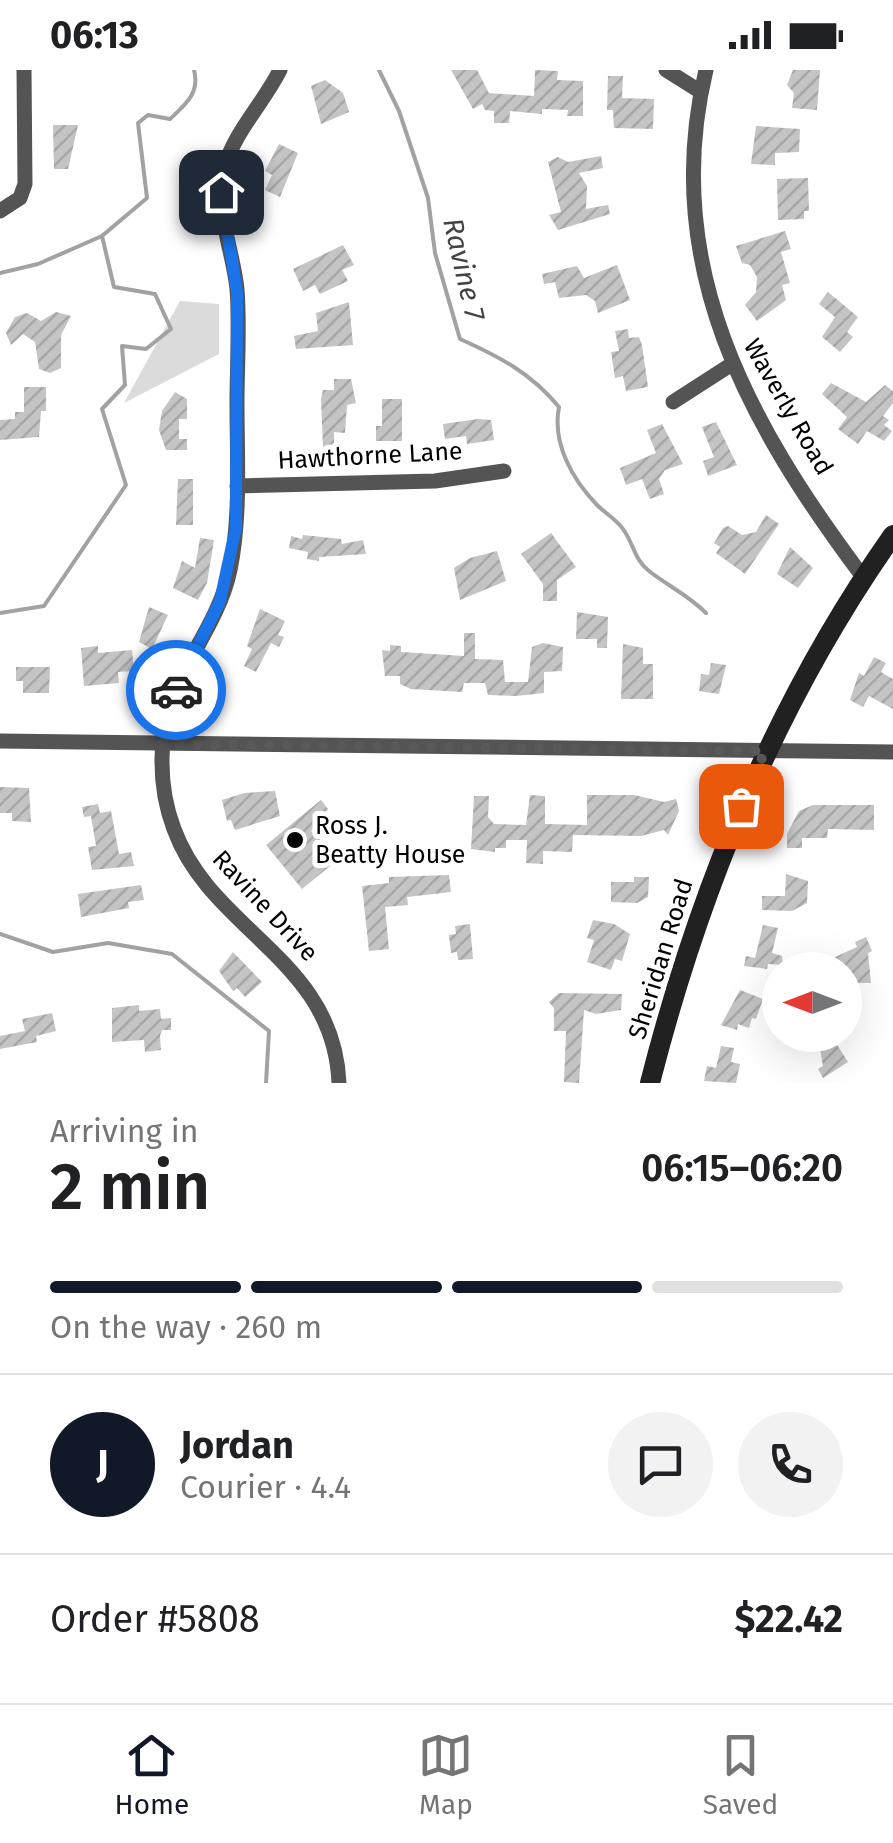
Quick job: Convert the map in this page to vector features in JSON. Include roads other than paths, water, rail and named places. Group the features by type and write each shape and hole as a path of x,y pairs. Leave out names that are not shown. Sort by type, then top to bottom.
{"street":[{"path":"0,212 20,198 25,184 24,70"},
{"name":"Ravine Drive","path":"280,70 234,145 221,192 237,292 237,486 230,572 168,712 163,744 166,804 187,856 216,897 284,959 318,1007 336,1048 338,1083"},
{"path":"666,70 700,92"},
{"name":"Waverly Road","path":"706,70 693,147 693,222 710,306 732,364 774,438 864,577"},
{"path":"672,402 732,364"},
{"name":"Hawthorne Lane","path":"237,486 404,483 504,471"},
{"name":"Sheridan Road","path":"650,1083 685,954 765,751 864,577 893,535"},
{"path":"0,741 893,752"}],"waterway":[{"name":"Ravine 7","path":"0,613 44,606 126,485 102,409 125,385 122,346 146,349 171,329 155,294 114,287 102,236 147,198 138,123 148,115 170,119 176,114 193,92 194,70"},
{"name":"Ravine 7","path":"379,70 399,111 428,198 435,253 460,339 514,367 559,407 561,447 580,484 622,528 644,567 706,613"},
{"name":"Ravine 7","path":"0,273 38,264 102,236"},
{"name":"Ravine 7","path":"0,934 53,952 108,943 172,954 269,1031 266,1083"}],"place":[{"name":"Ross J. Beatty House","path":"295,840"}]}
